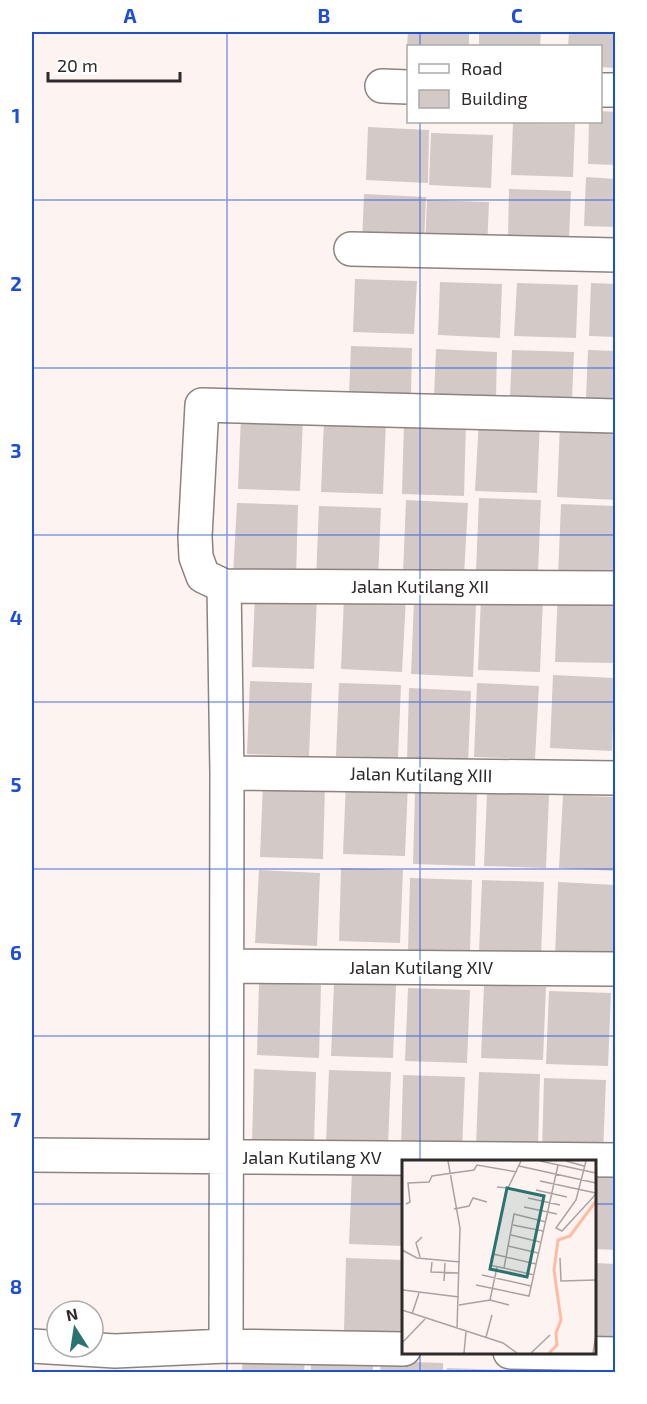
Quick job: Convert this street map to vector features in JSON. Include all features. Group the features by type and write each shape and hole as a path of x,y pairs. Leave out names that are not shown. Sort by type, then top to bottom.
{"street":[{"path":"351,249 615,255"},
{"path":"226,1346 227,773 224,586 203,576 196,557 201,405 615,416"},
{"name":"Jalan Kutilang XII","path":"224,586 615,588"},
{"name":"Jalan Kutilang XIII","path":"227,773 615,778"},
{"name":"Jalan Kutilang XIV","path":"227,966 615,969"},
{"name":"Jalan Kutilang XV","path":"32,1155 615,1160"},
{"path":"32,1346 114,1362 226,1346 402,1349"},
{"path":"562,1353 615,1354"}],"building":[{"path":"408,32 469,32 469,45 407,45"},
{"path":"479,32 541,32 540,45 479,45"},
{"path":"569,32 616,32 616,68 602,67 602,45 568,45"},
{"path":"602,111 616,112 616,165 588,164 589,123 602,123"},
{"path":"513,123 575,124 573,177 511,175"},
{"path":"368,127 429,130 428,183 366,180"},
{"path":"431,133 493,135 491,188 429,185"},
{"path":"586,177 616,179 616,227 584,226"},
{"path":"509,189 571,191 569,239 508,237"},
{"path":"364,194 426,197 424,244 362,242"},
{"path":"427,200 489,202 487,250 425,247"},
{"path":"355,279 417,281 414,334 353,332"},
{"path":"440,282 502,284 500,338 438,335"},
{"path":"517,283 578,285 576,338 514,336"},
{"path":"591,283 616,284 616,337 589,336"},
{"path":"351,346 412,348 411,396 349,394"},
{"path":"436,349 497,352 496,399 434,397"},
{"path":"512,350 574,352 572,400 510,398"},
{"path":"588,350 616,351 616,399 586,398"},
{"path":"241,416 303,418 300,491 238,489"},
{"path":"479,418 540,420 537,493 475,491"},
{"path":"324,419 386,421 383,494 321,492"},
{"path":"404,421 466,423 464,496 402,494"},
{"path":"560,424 616,427 616,500 557,497"},
{"path":"479,498 541,500 538,573 476,571"},
{"path":"406,500 468,503 464,576 403,574"},
{"path":"237,503 298,505 296,578 233,576"},
{"path":"561,504 616,506 616,580 558,577"},
{"path":"319,506 381,508 378,581 316,579"},
{"path":"558,589 616,591 616,663 555,662"},
{"path":"255,594 317,596 314,669 252,667"},
{"path":"344,596 406,598 402,672 341,669"},
{"path":"481,596 543,599 540,672 478,670"},
{"path":"414,601 476,604 473,677 411,674"},
{"path":"553,675 615,678 612,751 550,748"},
{"path":"250,681 312,683 309,756 247,754"},
{"path":"339,683 401,685 398,758 336,756"},
{"path":"477,683 539,686 535,759 474,757"},
{"path":"409,688 471,691 468,764 407,761"},
{"path":"346,781 408,783 405,856 343,854"},
{"path":"263,783 325,786 323,859 260,857"},
{"path":"415,791 477,793 475,866 413,864"},
{"path":"487,793 549,795 546,868 484,866"},
{"path":"563,795 616,797 616,871 559,868"},
{"path":"341,868 403,870 400,943 339,941"},
{"path":"259,870 320,873 317,946 255,943"},
{"path":"410,878 472,880 470,953 408,951"},
{"path":"482,880 544,882 541,955 479,953"},
{"path":"558,882 616,885 616,958 555,956"},
{"path":"259,982 321,985 319,1058 257,1055"},
{"path":"334,983 396,985 393,1058 331,1056"},
{"path":"484,985 546,987 543,1060 481,1058"},
{"path":"408,988 470,990 467,1063 405,1061"},
{"path":"549,991 611,993 608,1066 546,1064"},
{"path":"254,1069 316,1072 314,1145 252,1142"},
{"path":"329,1070 391,1072 388,1145 326,1143"},
{"path":"479,1072 540,1074 538,1147 476,1145"},
{"path":"403,1075 465,1077 462,1150 401,1148"},
{"path":"544,1078 606,1080 603,1153 542,1151"},
{"path":"352,1171 402,1173 402,1246 349,1244"},
{"path":"596,1176 616,1176 616,1250 596,1249"},
{"path":"346,1258 402,1260 402,1333 344,1331"},
{"path":"596,1263 616,1264 616,1336 596,1336"},
{"path":"243,1353 305,1356 304,1372 242,1372"},
{"path":"311,1354 373,1356 373,1372 311,1372"},
{"path":"381,1361 443,1363 443,1372 380,1372"},
{"path":"447,1368 508,1370 508,1372 446,1372"}]}
